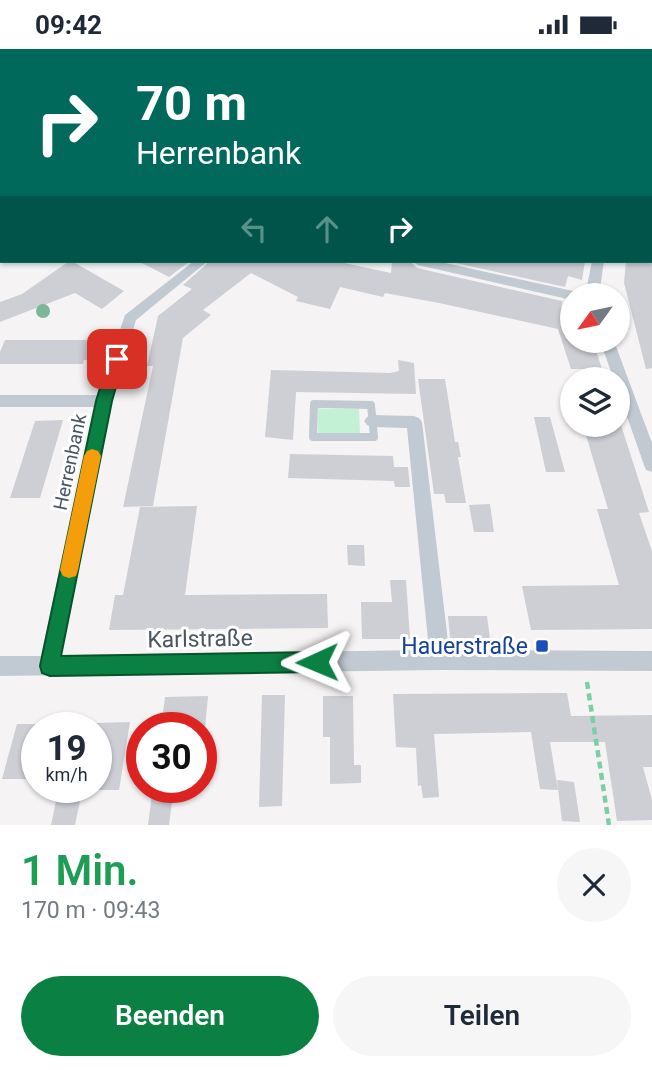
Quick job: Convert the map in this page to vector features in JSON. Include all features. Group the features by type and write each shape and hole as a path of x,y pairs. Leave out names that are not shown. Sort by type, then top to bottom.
{"street":[{"name":"Herrenbank","path":"50,666 104,401 130,319 200,263"},
{"path":"427,263 560,293"},
{"path":"594,283 598,263"},
{"path":"611,353 652,465"},
{"path":"0,401 104,401"},
{"path":"372,421 414,422 440,660"},
{"name":"Karlstraße","path":"0,666 440,660 652,661"}],"lane":[{"path":"314,404 372,405 372,421 374,437 313,437 314,404"}],"path":[{"path":"584,661 609,825"}],"green space":[{"path":"318,409 359,409 360,434 318,433"}],"building":[{"path":"67,263 75,263 124,291 102,309 75,293 0,322 0,302 22,294"},
{"path":"142,263 187,263 169,277"},
{"path":"208,263 344,263 391,273 392,263 412,263 417,268 560,301 560,335 558,329 439,303 385,293 383,297 340,287 330,309 296,301 298,297 251,273 203,310 211,315 183,338 153,506 123,507 153,366 147,366 158,316 192,289 183,285"},
{"path":"456,263 585,263 582,280 568,276 566,283 560,283 560,286"},
{"path":"626,263 652,263 652,368 646,369 630,306 630,283 624,283"},
{"path":"5,340 97,341 92,360 84,360 83,364 0,364 0,352"},
{"path":"566,353 597,353 601,367 570,367"},
{"path":"398,360 414,363 416,394 296,392 293,440 265,437 271,370 390,373 399,371"},
{"path":"418,379 445,379 455,442 458,442 461,457 458,457 466,503 446,503 444,494 434,494"},
{"path":"534,417 550,417 565,472 546,472"},
{"path":"63,420 40,498 10,498 35,421"},
{"path":"587,437 625,437 649,512 639,513 652,551 652,629 531,630 522,586 619,585 597,509 608,509"},
{"path":"290,454 393,456 394,467 408,467 410,487 395,487 394,481 288,478"},
{"path":"490,504 494,532 474,532 469,505"},
{"path":"197,506 185,595 327,594 328,628 109,630 115,595 123,595 140,507"},
{"path":"347,545 364,545 365,566 348,565"},
{"path":"390,580 406,580 410,639 362,639 361,602 392,602"},
{"path":"448,616 487,616 490,639 450,638"},
{"path":"567,693 571,716 652,715 652,767 643,767 652,800 652,820 617,821 605,742 550,742 558,790 540,789 531,732 434,734 439,797 423,798 421,785 418,786 416,748 396,747 393,694"},
{"path":"262,695 285,695 282,806 259,807"},
{"path":"208,696 206,712 163,712 165,697"},
{"path":"323,696 353,696 354,765 361,765 361,783 330,784 330,737 323,737"},
{"path":"126,722 126,747 119,790 112,790 112,723"},
{"path":"17,724 21,724 21,779 2,779"},
{"path":"557,780 574,782 580,822 562,821"},
{"path":"56,803 80,803 75,825 51,825"},
{"path":"151,803 172,803 169,825 148,825"}],"slow traffic":[{"path":"69,570 92,456"}],"place":[{"name":"Hauerstraße","path":"542,646"}],"route":[{"path":"117,359 104,401 50,666 317,662"}]}
